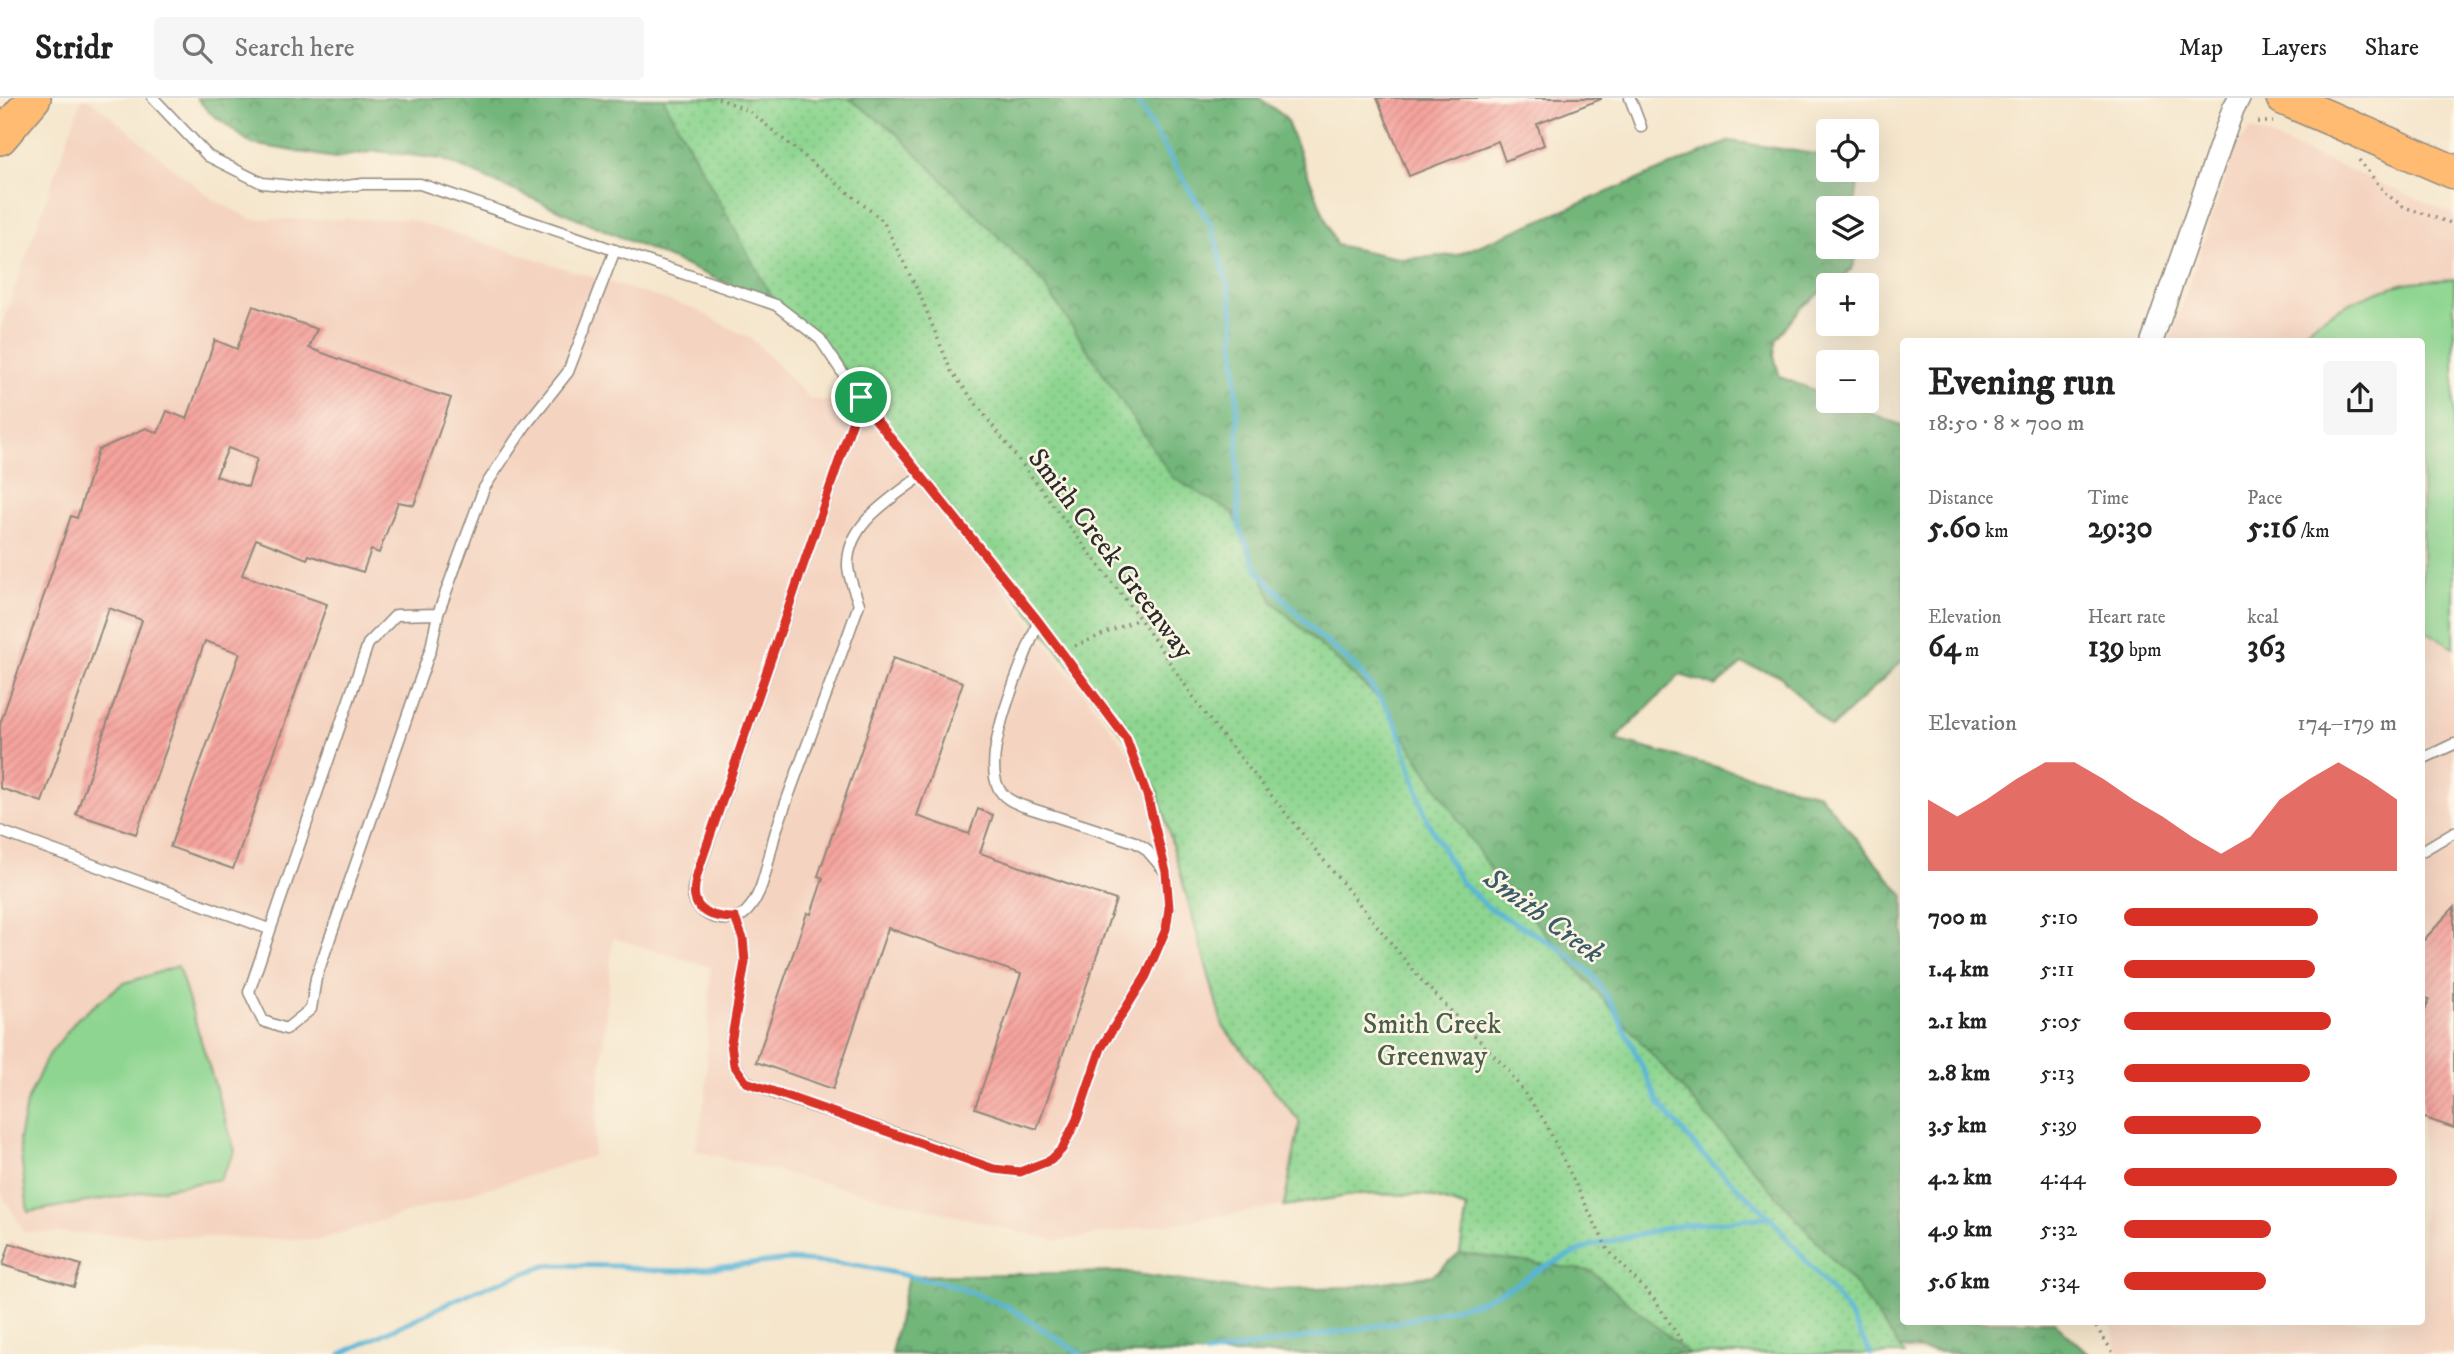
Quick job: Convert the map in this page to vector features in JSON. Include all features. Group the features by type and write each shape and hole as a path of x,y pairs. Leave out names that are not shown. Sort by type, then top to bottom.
{"main road":[{"path":"0,138 34,98"},
{"path":"2284,110 2454,172"}],"street":[{"path":"2153,338 2239,98"}],"lane":[{"path":"153,98 208,156 262,183 321,189 363,184 420,184 776,305 820,339 864,405 1038,622 1126,738 1147,795 1166,872 1169,908 1166,929 1146,976 1101,1048 1072,1132 1062,1149 1051,1160 1020,1172 994,1169 746,1082 734,1065 731,1043 745,962 743,939 735,918"},
{"path":"1630,98 1641,127"},
{"path":"438,614 396,615 368,644 249,992 263,1021 286,1029 310,1009 316,978 430,648 438,614 484,488 525,426 568,372 615,250"},
{"path":"861,397 712,829 693,893 700,909 714,918 735,918 746,912 758,891 776,833 859,604 848,569 850,546 865,522 878,509 921,476"},
{"path":"1038,622 994,751 993,773 999,790 1009,800 1023,806 1135,842 1145,848 1166,872"},
{"path":"2425,758 2454,744"},
{"path":"0,831 269,929"},
{"path":"2425,849 2454,832"}],"path":[{"name":"Smith Creek Greenway","path":"718,98 749,111 883,221 920,295 951,371 1140,619 1205,714 1422,981 1507,1069 1544,1120 1608,1250 1654,1299 1690,1354"},
{"path":"2258,122 2284,110"},
{"path":"2357,158 2386,194 2404,207 2454,224"},
{"path":"1060,652 1140,619"},
{"path":"2095,1325 2114,1354"}],"shaded area":[{"path":"82,98 88,98 212,199 251,219 408,219 694,309 753,340 810,399 864,405 1157,789 1223,1025 1300,1122 1284,1206 1057,1241 695,1151 706,1092 710,967 613,938 593,1156 319,1240 24,1232 0,1191 0,330"},
{"path":"2251,129 2454,214 2454,1354 2119,1354 2111,1325 2425,1325 2425,338 2171,338 2235,148"}],"green space":[{"path":"197,98 1259,98 1285,117 1336,245 1402,259 1457,255 1730,141 1816,154 1816,182 1858,182 1856,196 1816,196 1816,259 1856,259 1852,269 1847,273 1816,273 1816,297 1801,308 1776,340 1774,356 1780,377 1816,391 1816,413 1871,413 1900,424 1900,663 1831,728 1779,675 1742,664 1716,686 1680,675 1615,740 1819,794 1900,891 1900,1325 2057,1325 2089,1354 1964,1354 1899,1348 1890,1354 891,1354 908,1276 1121,1272 1246,1290 1350,1287 1433,1275 1460,1253 1467,1208 1425,1195 1360,1194 1284,1206 1300,1122 1223,1026 1157,789 1126,738 819,339 776,305 442,159 376,151 335,158 252,144 208,111"},
{"name":"Smith Creek Greenway","path":"663,98 848,98 895,132 1041,280 1172,477 1233,513 1273,602 1380,700 1494,875 1857,1287 1904,1354 1689,1354 1591,1271 1460,1253 1467,1208 1425,1195 1360,1194 1284,1206 1300,1122 1223,1026 1157,789 1126,738 820,339 776,305"},
{"path":"2454,279 2454,647 2425,631 2425,338 2298,338 2317,322 2346,305 2376,292 2411,282"},
{"path":"178,966 235,1151 220,1179 28,1212 19,1140 26,1104 46,1059 77,1019 122,984"}],"building":[{"path":"1377,98 1601,99 1537,124 1544,145 1505,161 1498,141 1409,176"},
{"path":"253,306 317,329 309,348 451,398 414,505 398,502 379,553 371,550 363,572 309,555 307,559 256,539 242,575 327,604 233,869 170,847 240,653 205,641 136,834 76,814 142,620 109,608 42,802 0,788 0,724 71,516 77,518 98,450 146,428 158,433 167,411 187,419 215,340 237,349","holes":["228,448 257,459 248,487 216,476"]},
{"path":"893,658 963,682 917,816 969,834 978,809 993,815 980,853 1116,900 1037,1129 975,1108 1021,974 888,928 833,1089 756,1062 807,913 811,914 823,878 818,876"},
{"path":"2454,907 2454,1128 2425,1118 2425,1011 2429,999 2425,997 2425,939"},
{"path":"10,1243 81,1265 74,1287 3,1265"}],"waterway":[{"name":"Smith Creek","path":"1135,98 1212,227 1230,293 1234,323 1239,527 1258,571 1318,635 1356,667 1386,706 1398,728 1427,820 1461,882 1489,908 1556,946 1590,972 1614,1007 1660,1105 1702,1154 1770,1217 1846,1309 1871,1354"},
{"path":"1206,1354 1399,1322 1478,1302 1590,1246 1675,1226 1770,1217"},
{"path":"341,1354 474,1291 548,1265 618,1266 680,1271 790,1260 856,1265 952,1285 1007,1306 1081,1354"}],"route":[{"path":"861,397 864,405 1035,617 1126,738 1147,795 1166,872 1169,908 1166,929 1146,976 1101,1048 1072,1132 1062,1149 1051,1160 1020,1172 994,1169 746,1082 734,1065 731,1043 745,962 743,939 735,918 714,918 700,909 693,893 699,867 861,397"}]}
